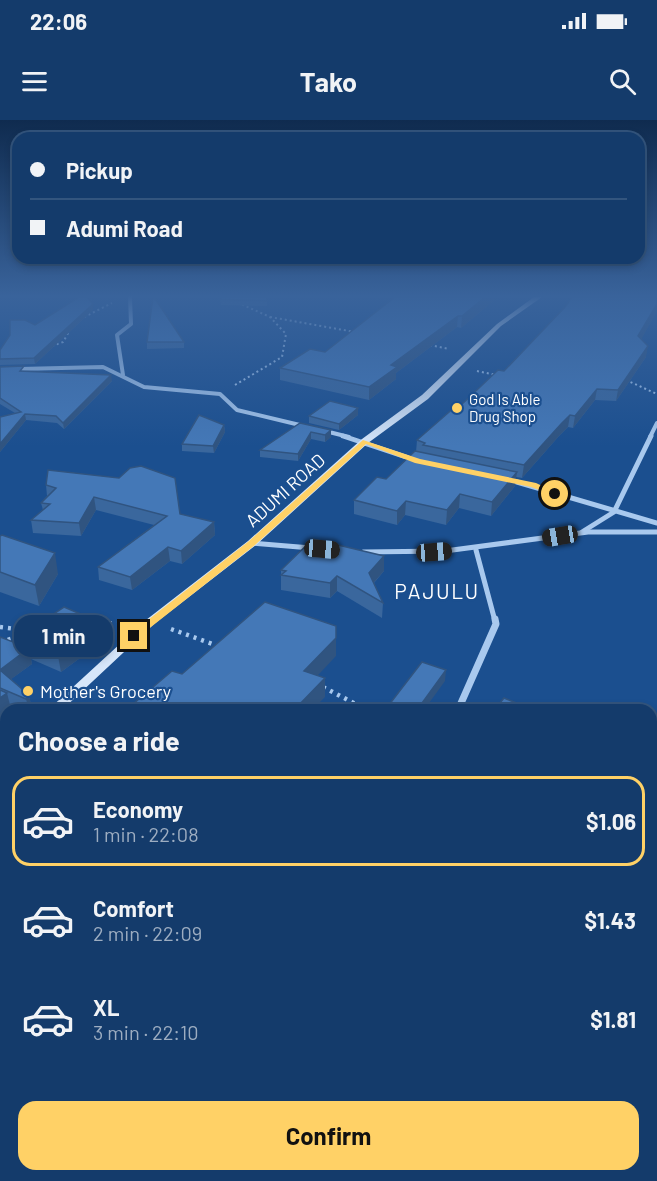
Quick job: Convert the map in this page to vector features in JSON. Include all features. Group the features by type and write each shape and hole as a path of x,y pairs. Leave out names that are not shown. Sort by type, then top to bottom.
{"main road":[{"name":"ADUMI ROAD","path":"60,704 150,621 252,543 365,441 425,397 459,367 476,347"}],"street":[{"path":"119,347 123,375"},
{"path":"10,369 103,367 123,375 129,382 144,387 220,394 237,410 308,427"},
{"path":"581,533 614,512 657,423"},
{"path":"319,430 365,441 418,461"},
{"path":"501,478 533,485 657,524"},
{"path":"357,552 392,555 476,550 581,533 657,532"},
{"path":"252,543 322,549"},
{"path":"461,704 496,624 476,550"}],"path":[{"path":"220,394 282,357 284,347"},
{"path":"439,347 469,353"},
{"path":"459,367 498,375"},
{"path":"622,380 634,382 657,394"},
{"path":"97,625 150,621 226,649"},
{"path":"0,627 38,632 0,642"},
{"path":"316,683 356,704"}],"building":[{"path":"2,347 47,347 34,358 0,359"},
{"path":"332,347 416,347 391,365 397,367 369,387 280,368 310,349 325,352"},
{"path":"527,347 648,347 618,390 597,389 575,416 570,415 524,465 423,445 425,443 417,440 456,406 459,407 498,370 504,371"},
{"path":"24,366 20,371 111,375 63,423 56,416 25,414 0,444 0,417 21,412 0,398 0,367"},
{"path":"330,401 358,408 339,424 309,416"},
{"path":"199,415 224,425 213,446 182,444"},
{"path":"300,423 331,430 325,435 311,432 298,454 260,450"},
{"path":"415,451 517,472 492,502 460,494 447,510 406,501 397,511 354,500 377,477 386,479"},
{"path":"141,466 175,478 180,514 214,522 181,551 168,547 130,577 98,567 167,516 94,497 79,523 31,520 50,504 41,503 56,488 46,485 48,470 119,478 130,468"},
{"path":"0,536 55,553 35,585 0,572"},
{"path":"313,539 384,556 369,573 383,603 337,576 330,583 281,575 286,571 281,570"},
{"path":"265,602 336,626 336,638 304,671 325,678 300,704 133,704 172,671 182,674"},
{"path":"64,607 104,624 58,656 17,638"},
{"path":"0,637 29,648 0,670"},
{"path":"422,662 446,670 421,704 390,704"},
{"path":"0,670 29,695 26,699 0,688"},
{"path":"0,690 7,693 0,698"},
{"path":"504,698 519,704 499,704"}],"place":[{"name":"God Is Able Drug Shop","path":"457,408"},
{"name":"Mother's Grocery","path":"28,691"}],"district":[{"name":"PAJULU","path":"437,590"}],"route":[{"path":"134,636 150,621 252,543 365,441 418,461 533,485 555,494"}]}
